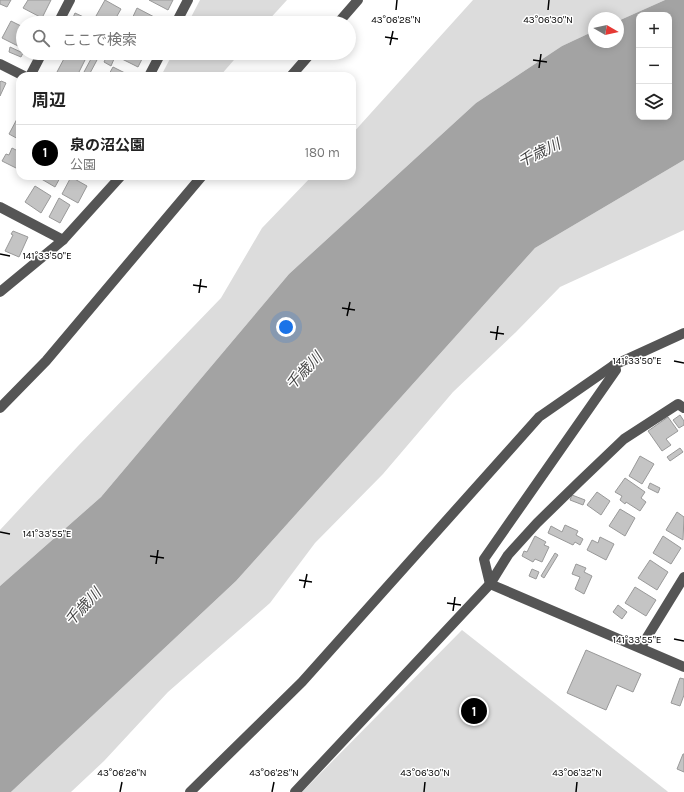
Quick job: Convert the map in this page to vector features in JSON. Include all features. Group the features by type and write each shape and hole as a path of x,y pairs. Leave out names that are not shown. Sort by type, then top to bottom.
{"street":[{"path":"62,16 70,0"},
{"path":"180,16 188,0"},
{"path":"344,16 358,0"},
{"path":"32,72 38,60"},
{"path":"150,72 157,60"},
{"path":"294,72 305,60"},
{"path":"0,64 16,72"},
{"path":"0,292 63,240 117,180"},
{"path":"0,408 46,361 199,180"},
{"path":"0,207 63,240"},
{"path":"190,792 302,682 539,417 614,365 684,333"},
{"path":"490,584 484,559 616,370 614,365"},
{"path":"295,792 490,584 508,555 537,523 624,439 678,404 684,408"},
{"path":"641,647 684,578"},
{"path":"490,584 641,647 684,667"}],"shaded area":[{"path":"200,0 287,0 272,16 192,16"},
{"path":"473,0 665,0 624,18 624,12 588,12 588,34 562,46 476,103 289,274 101,497 0,586 0,530 78,446 221,298 262,228 308,180 356,180 356,130"},
{"path":"169,60 234,60 223,72 163,72"},
{"path":"684,160 684,230 560,287 516,332 453,392 383,474 315,543 270,603 168,692 104,761 71,792 11,792 236,581 535,248"},
{"path":"462,630 667,791 668,792 302,792"}],"water":[{"name":"千歳川","path":"665,0 684,0 684,160 535,248 236,581 11,792 0,792 0,586 101,497 289,274 476,103 562,46 588,34 588,48 624,48 624,18 636,13 636,120 672,120 672,12 638,12"}],"building":[{"path":"0,0 11,0 7,7 0,4"},
{"path":"28,0 51,0 43,16 38,16 23,8"},
{"path":"105,0 121,9 117,16 96,16"},
{"path":"149,0 173,0 168,10"},
{"path":"137,8 152,16 133,16"},
{"path":"75,13 82,16 74,16"},
{"path":"11,21 16,24 16,45 2,38"},
{"path":"10,47 16,50 16,55 9,52"},
{"path":"63,60 85,60 79,72 57,72"},
{"path":"90,60 97,60 91,72 84,72"},
{"path":"105,60 114,60 111,66 104,62"},
{"path":"124,60 142,60 138,67"},
{"path":"113,67 123,72 110,72"},
{"path":"0,82 6,83 0,96"},
{"path":"16,121 16,138 9,134"},
{"path":"12,148 16,150 16,168 2,161 6,154 9,155"},
{"path":"43,180 59,180 55,187"},
{"path":"69,180 76,180 87,186 78,203 62,194"},
{"path":"35,186 51,196 41,213 25,202"},
{"path":"59,198 70,205 60,223 49,217"},
{"path":"13,231 28,237 19,257 5,251 13,235 11,234"},
{"path":"680,415 684,421 684,425 679,428 673,420"},
{"path":"668,417 678,431 666,439 671,445 662,451 648,431"},
{"path":"680,448 683,452 670,461 667,457"},
{"path":"640,456 654,464 642,484 629,476"},
{"path":"625,478 645,492 641,498 646,502 640,511 626,502 625,504 620,500 622,496 615,492"},
{"path":"650,483 660,488 658,493 648,488"},
{"path":"597,492 610,501 601,515 587,505"},
{"path":"572,495 585,500 583,505 570,500"},
{"path":"620,509 635,518 625,536 609,526"},
{"path":"677,512 684,517 683,540 666,530"},
{"path":"565,525 578,531 576,535 583,539 580,545 575,542 573,545 548,533 551,526 562,532"},
{"path":"535,536 546,542 544,545 549,547 542,562 535,559 533,562 522,556 524,551 527,552"},
{"path":"663,536 681,548 671,564 653,553"},
{"path":"600,537 614,544 606,560 587,550 592,540 598,543"},
{"path":"555,553 558,555 544,578 541,576"},
{"path":"650,560 668,572 657,590 638,578"},
{"path":"576,564 586,568 584,572 592,576 584,594 575,589 580,577 572,574"},
{"path":"532,569 539,572 536,579 529,576"},
{"path":"635,587 656,600 646,616 625,603"},
{"path":"618,605 627,612 622,619 613,612"},
{"path":"586,650 641,674 633,692 617,685 606,710 567,693"},
{"path":"680,678 684,679 684,695 680,706 671,703"},
{"path":"684,754 684,772 677,769"}],"place":[{"name":"泉の沼公園","path":"474,711"}]}
